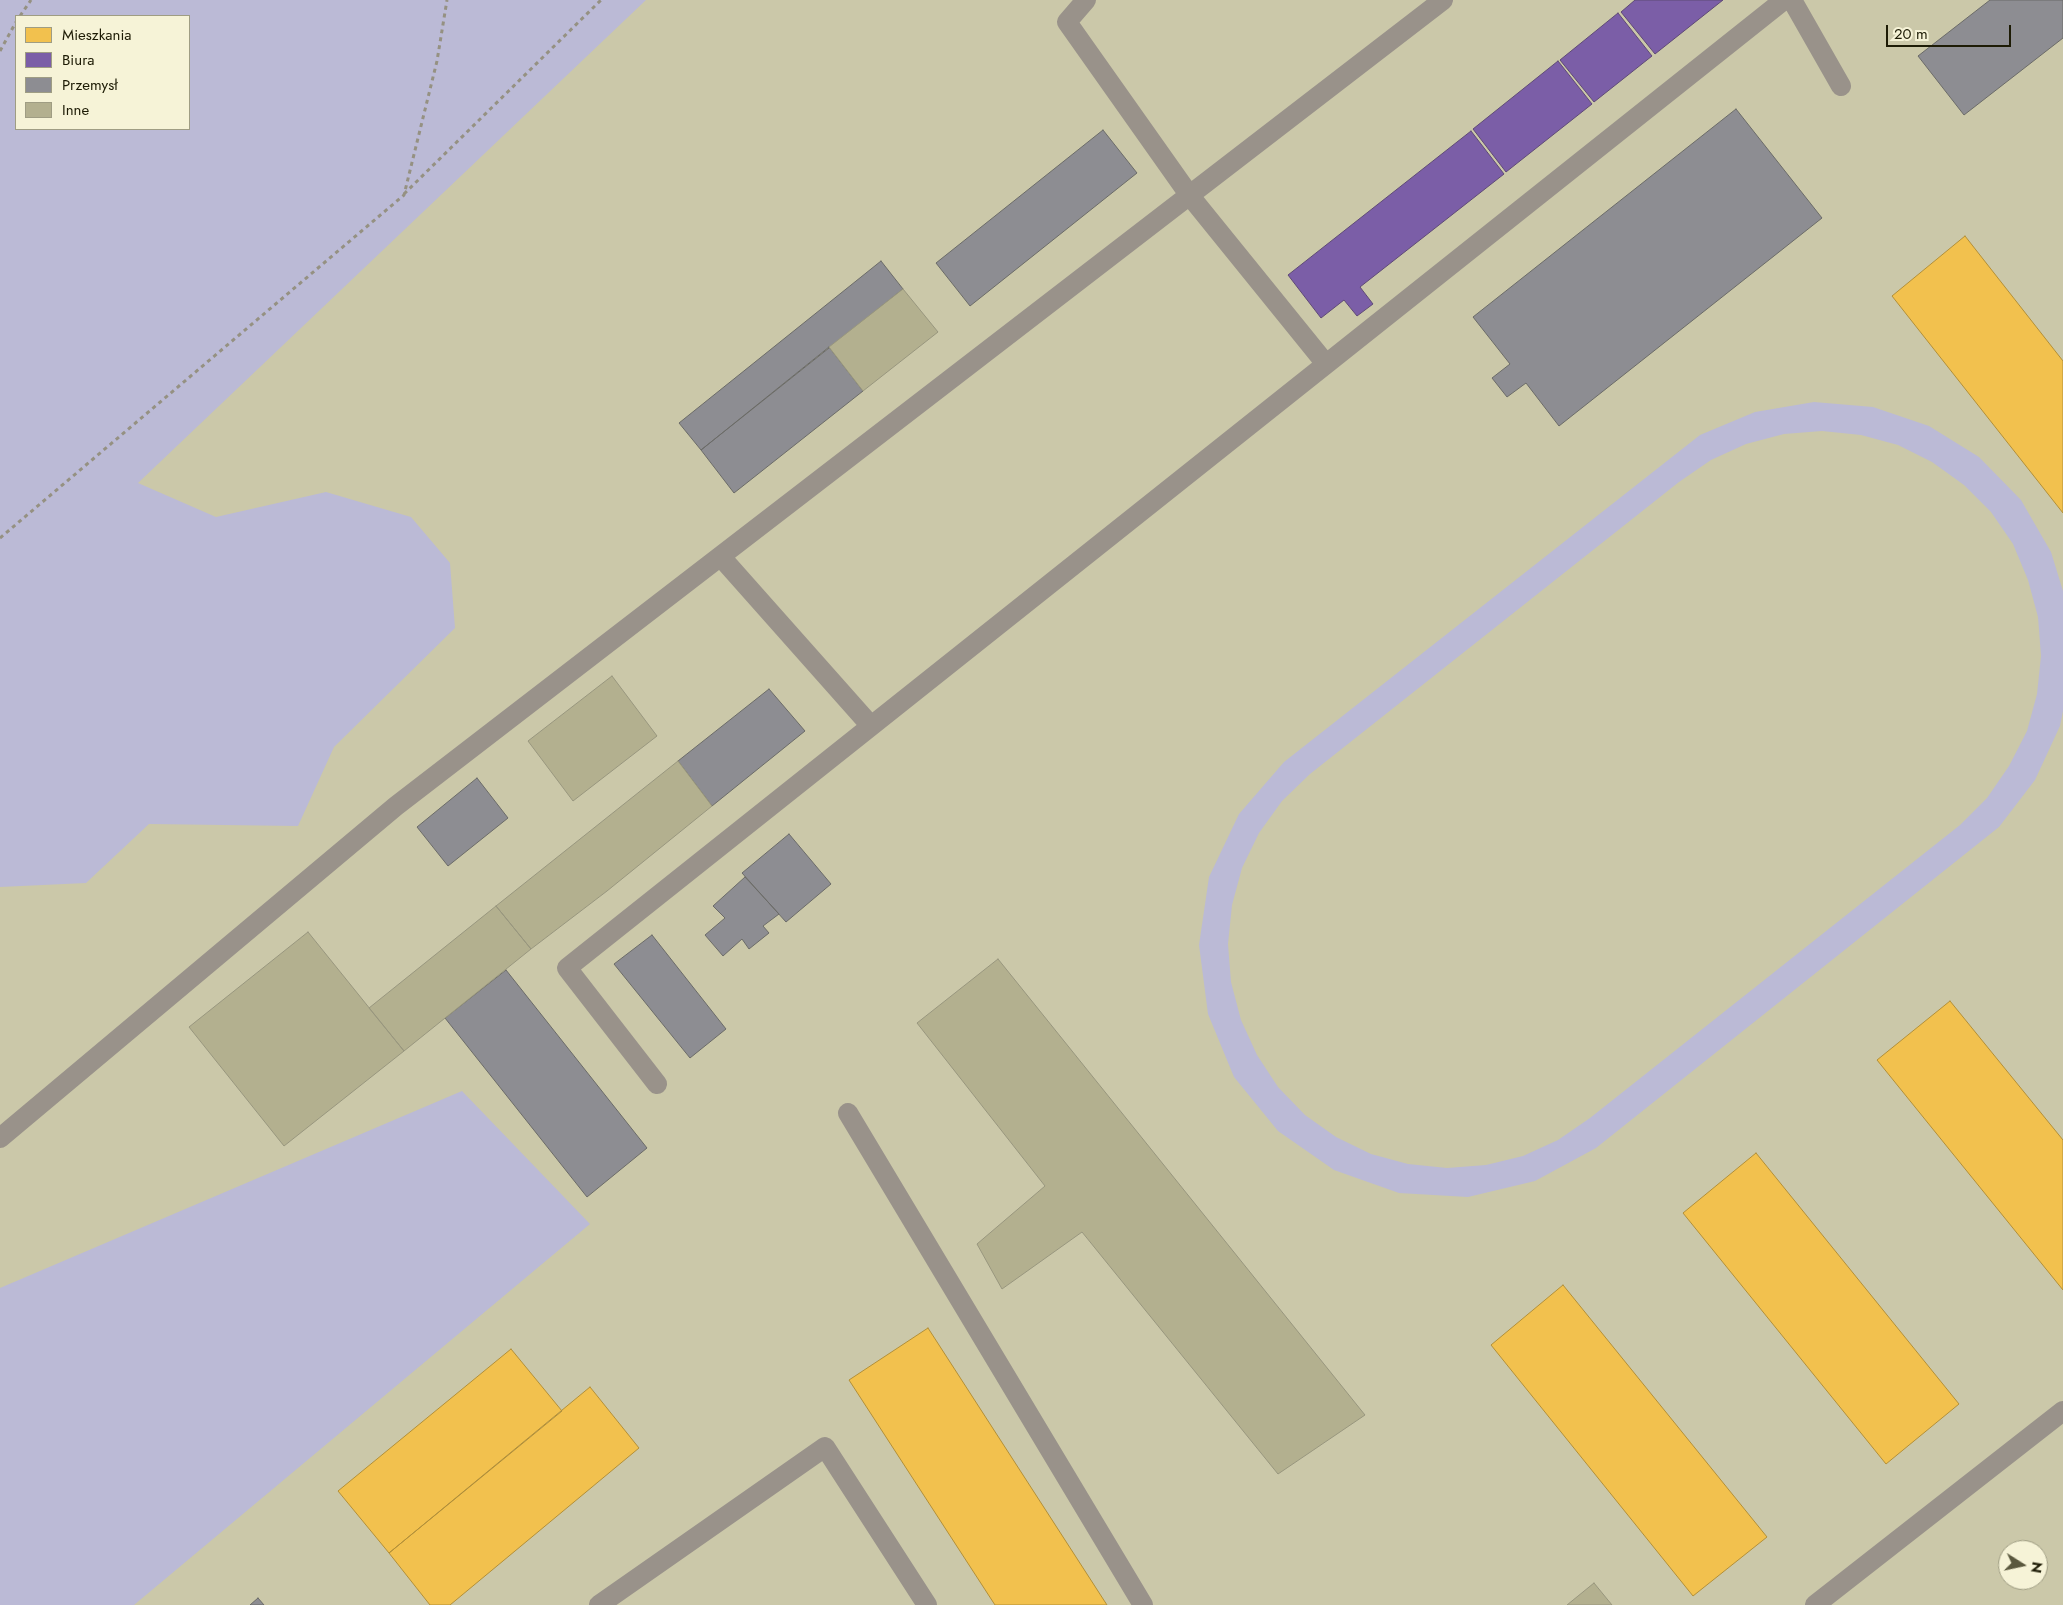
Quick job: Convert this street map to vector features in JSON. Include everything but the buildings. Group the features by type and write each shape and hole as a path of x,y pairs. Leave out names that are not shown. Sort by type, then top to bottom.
{"lane":[{"path":"1086,0 1067,22 1190,196 1326,364"},
{"path":"0,1138 396,806 1443,0"},
{"path":"657,1084 567,968 1784,0"},
{"path":"1792,0 1841,86"},
{"path":"721,557 871,726"},
{"path":"848,1113 1143,1605"},
{"path":"1815,1605 2063,1411"},
{"path":"599,1605 825,1447 926,1605"}],"path":[{"path":"21,15 32,0"},
{"path":"404,194 437,61 447,0"},
{"path":"0,538 404,194 601,0"},
{"path":"0,51 15,24"}],"shaded area":[{"path":"0,0 646,0 138,483 216,517 326,492 411,517 450,563 455,628 334,747 298,826 149,824 86,883 0,887"},
{"path":"1814,402 1873,407 1929,426 1979,457 2021,500 2051,552 2063,591 2063,711 2060,726 2035,780 1999,827 1596,1148 1535,1181 1468,1197 1399,1193 1334,1170 1278,1131 1234,1077 1208,1014 1199,945 1209,877 1239,814 1284,762 1700,435 1755,412","holes":["1822,431 1861,435 1898,445 1932,462 1964,485 1991,512 2013,544 2028,580 2038,617 2041,656 2037,694 2027,731 2009,766 1987,798 1960,825 1590,1118 1558,1140 1523,1156 1486,1165 1447,1168 1408,1164 1371,1154 1336,1137 1305,1115 1278,1087 1257,1055 1241,1020 1231,982 1228,944 1232,905 1242,868 1259,833 1282,801 1310,774 1679,482 1711,460 1746,444 1784,434"]},
{"path":"462,1091 590,1224 134,1605 0,1605 0,1288"}]}
